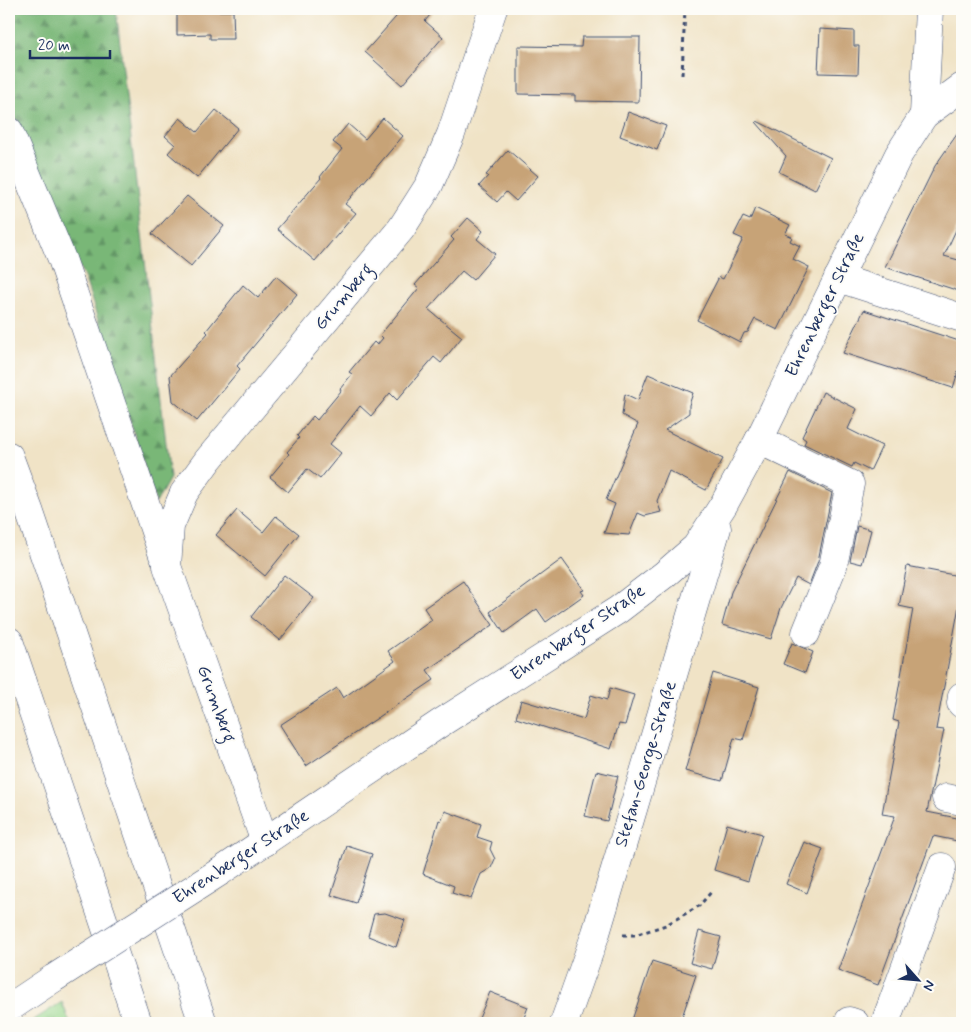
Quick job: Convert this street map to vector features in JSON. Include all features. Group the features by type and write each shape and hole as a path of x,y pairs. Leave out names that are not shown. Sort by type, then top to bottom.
{"main road":[{"name":"Grumberg","path":"167,566 170,526 184,493 208,460 401,229 429,185 451,134 493,9"},
{"path":"924,115 929,9"},
{"name":"Ehrenberger Straße","path":"9,1008 265,842 439,724 618,610 665,574 696,547 724,504 759,440 899,154 924,115 962,87"},
{"name":"Grumberg","path":"9,131 62,259 167,566 265,842"},
{"path":"838,278 962,318"},
{"path":"759,440 850,484 833,566 806,633"},
{"path":"9,456 203,1023"},
{"name":"Stefan-George-Straße","path":"564,1023 596,933 724,504"},
{"path":"9,640 138,1023"},
{"path":"962,696 962,704"},
{"path":"885,1023 942,867"}],"path":[{"path":"682,75 685,9"},
{"path":"596,933 635,935 666,924 699,906 712,891"}],"green space":[{"path":"9,9 116,9 170,478 156,503 86,282 9,104"},
{"path":"62,1002 70,1023 29,1023"}],"building":[{"path":"177,9 233,11 234,39 210,39 210,34 177,35"},
{"path":"403,9 435,9 425,21 443,37 402,85 365,52"},
{"path":"820,29 854,31 854,46 859,46 858,74 818,73"},
{"path":"582,37 640,37 639,102 575,101 575,95 518,94 518,46 581,47"},
{"path":"216,110 238,128 197,178 168,153 175,145 165,136 180,118 197,132"},
{"path":"628,112 666,126 657,150 620,136"},
{"path":"383,118 403,136 345,204 356,213 315,261 277,229 321,178 342,149 333,142 348,124 365,139"},
{"path":"757,121 831,158 815,190 779,172 786,156"},
{"path":"962,127 962,217 944,256 962,261 962,292 885,267 935,166"},
{"path":"508,150 538,176 516,201 506,192 497,202 479,186"},
{"path":"187,196 224,226 191,266 152,234"},
{"path":"755,208 790,225 785,234 792,237 790,241 800,246 793,259 809,267 778,330 755,319 748,332 744,333 740,342 697,320 719,277 723,279 743,239 734,235 743,217 750,220"},
{"path":"468,218 483,231 477,239 495,254 473,280 462,271 428,309 462,337 441,363 434,357 397,400 390,393 371,416 360,406 330,444 341,453 320,479 307,469 288,492 270,477 289,454 287,452 299,438 297,436 313,416 317,420 341,391 340,389 352,374 349,372 374,342 377,345 383,338 380,335 419,288 415,285 454,240 451,237"},
{"path":"276,276 297,294 237,366 240,369 197,421 173,401 170,376 208,333 206,331 243,285 258,298"},
{"path":"864,310 962,342 962,359 953,388 843,353"},
{"path":"648,374 693,393 689,405 689,413 665,430 723,459 706,490 669,471 657,501 661,512 645,516 638,513 629,535 604,533 615,504 606,500 638,424 622,415 625,394 638,400"},
{"path":"823,392 857,409 848,429 882,446 870,471 854,463 852,467 804,444 806,440 802,437"},
{"path":"790,472 832,493 818,561 809,585 796,578 781,608 771,639 722,625 731,592"},
{"path":"237,510 263,532 276,516 299,534 265,576 216,535"},
{"path":"857,526 871,530 862,564 850,561"},
{"path":"562,559 584,590 581,591 584,595 546,622 537,609 504,633 490,612"},
{"path":"907,566 959,576 956,589 962,590 936,729 944,730 927,812 962,819 962,842 933,836 878,985 838,970 895,816 882,814 899,722 893,720 913,609 899,606"},
{"path":"284,575 314,598 280,640 251,617"},
{"path":"463,581 493,625 427,670 434,680 306,766 280,725 337,688 343,698 395,661 388,651 432,620 424,608"},
{"path":"792,643 813,652 805,673 783,664"},
{"path":"713,673 759,687 743,740 734,738 722,781 685,771"},
{"path":"610,688 634,695 625,725 619,724 611,749 516,718 521,700 584,719 591,695 607,700"},
{"path":"596,771 618,776 607,821 585,816"},
{"path":"445,811 481,824 477,837 492,842 490,849 495,859 491,868 481,874 471,899 452,893 454,886 423,874 439,820 441,821"},
{"path":"727,824 762,834 748,881 714,870"},
{"path":"804,842 823,849 807,893 786,884"},
{"path":"347,846 372,854 356,903 331,895"},
{"path":"385,913 405,920 396,947 368,936 374,914"},
{"path":"699,931 721,937 712,969 690,963"},
{"path":"652,961 696,975 680,1023 631,1023"},
{"path":"490,992 528,1007 522,1023 477,1023"}]}
